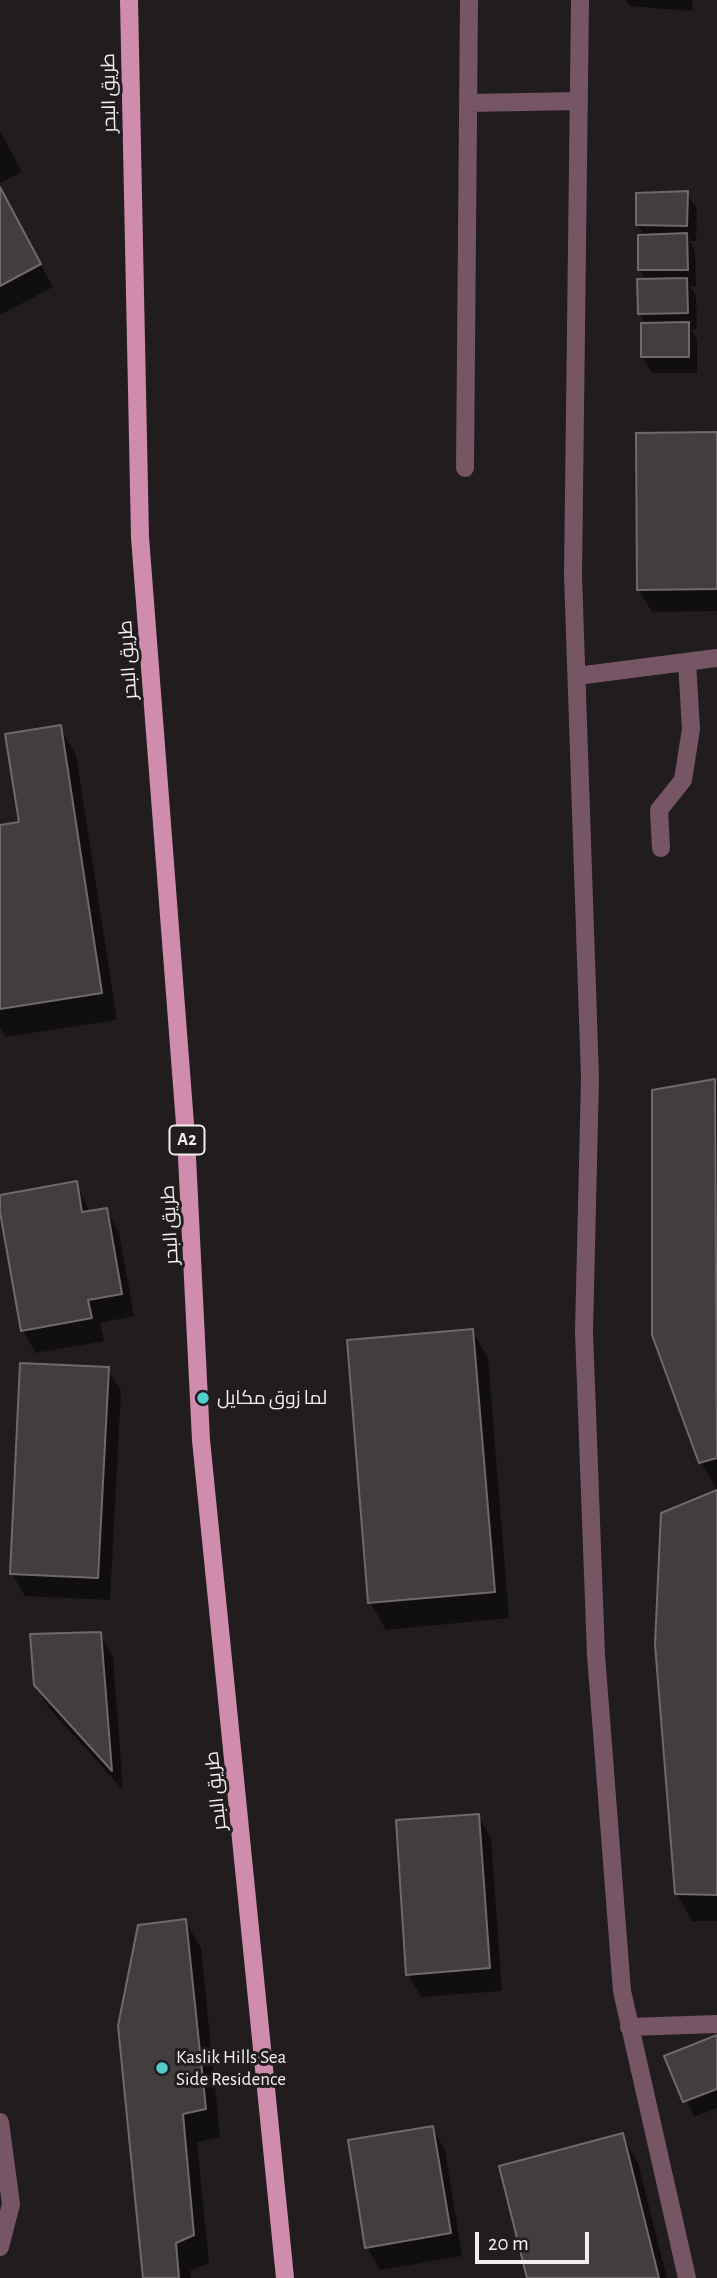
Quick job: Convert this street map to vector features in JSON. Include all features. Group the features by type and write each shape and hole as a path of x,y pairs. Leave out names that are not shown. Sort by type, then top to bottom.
{"main road":[{"name":"طريق البحر","path":"129,0 140,537 187,1137 201,1440 285,2278"}],"street":[{"path":"465,468 469,0"},
{"path":"580,0 573,575 590,1078 584,1319 596,1656 617,1954 629,2027 687,2278"},
{"path":"469,103 579,101"},
{"path":"577,676 717,658"},
{"path":"661,848 659,810 683,780 691,729 687,662"},
{"path":"629,2027 717,2024"},
{"path":"0,2122 11,2204 0,2246"}],"building":[{"path":"0,187 41,264 0,286"},
{"path":"688,191 687,226 636,225 636,193"},
{"path":"687,233 688,270 638,270 638,235"},
{"path":"687,278 688,313 638,314 637,279"},
{"path":"689,322 689,357 641,357 641,323"},
{"path":"717,432 717,589 637,590 636,433"},
{"path":"61,725 102,993 0,1009 0,825 19,822 5,734"},
{"path":"715,1079 717,1458 699,1463 652,1335 652,1090"},
{"path":"77,1181 82,1212 107,1208 122,1294 88,1300 92,1318 21,1331 0,1212 0,1195"},
{"path":"473,1329 495,1592 368,1603 347,1340"},
{"path":"20,1363 109,1367 98,1578 10,1574"},
{"path":"717,1490 717,1895 675,1894 655,1644 661,1513"},
{"path":"101,1632 112,1771 34,1685 30,1634"},
{"path":"479,1814 490,1968 406,1975 396,1820"},
{"name":"Kaslik Hills Sea Side Residence","path":"186,1919 206,2109 183,2114 194,2235 176,2243 179,2278 143,2278 118,2026 138,1925"},
{"path":"717,2035 717,2089 683,2102 664,2056"},
{"path":"433,2126 451,2233 365,2248 348,2140"},
{"path":"623,2133 659,2278 527,2278 499,2166"}],"place":[{"name":"لما زوق مكايل","path":"203,1398"},
{"name":"Kaslik Hills Sea Side Residence","path":"162,2068"}]}
